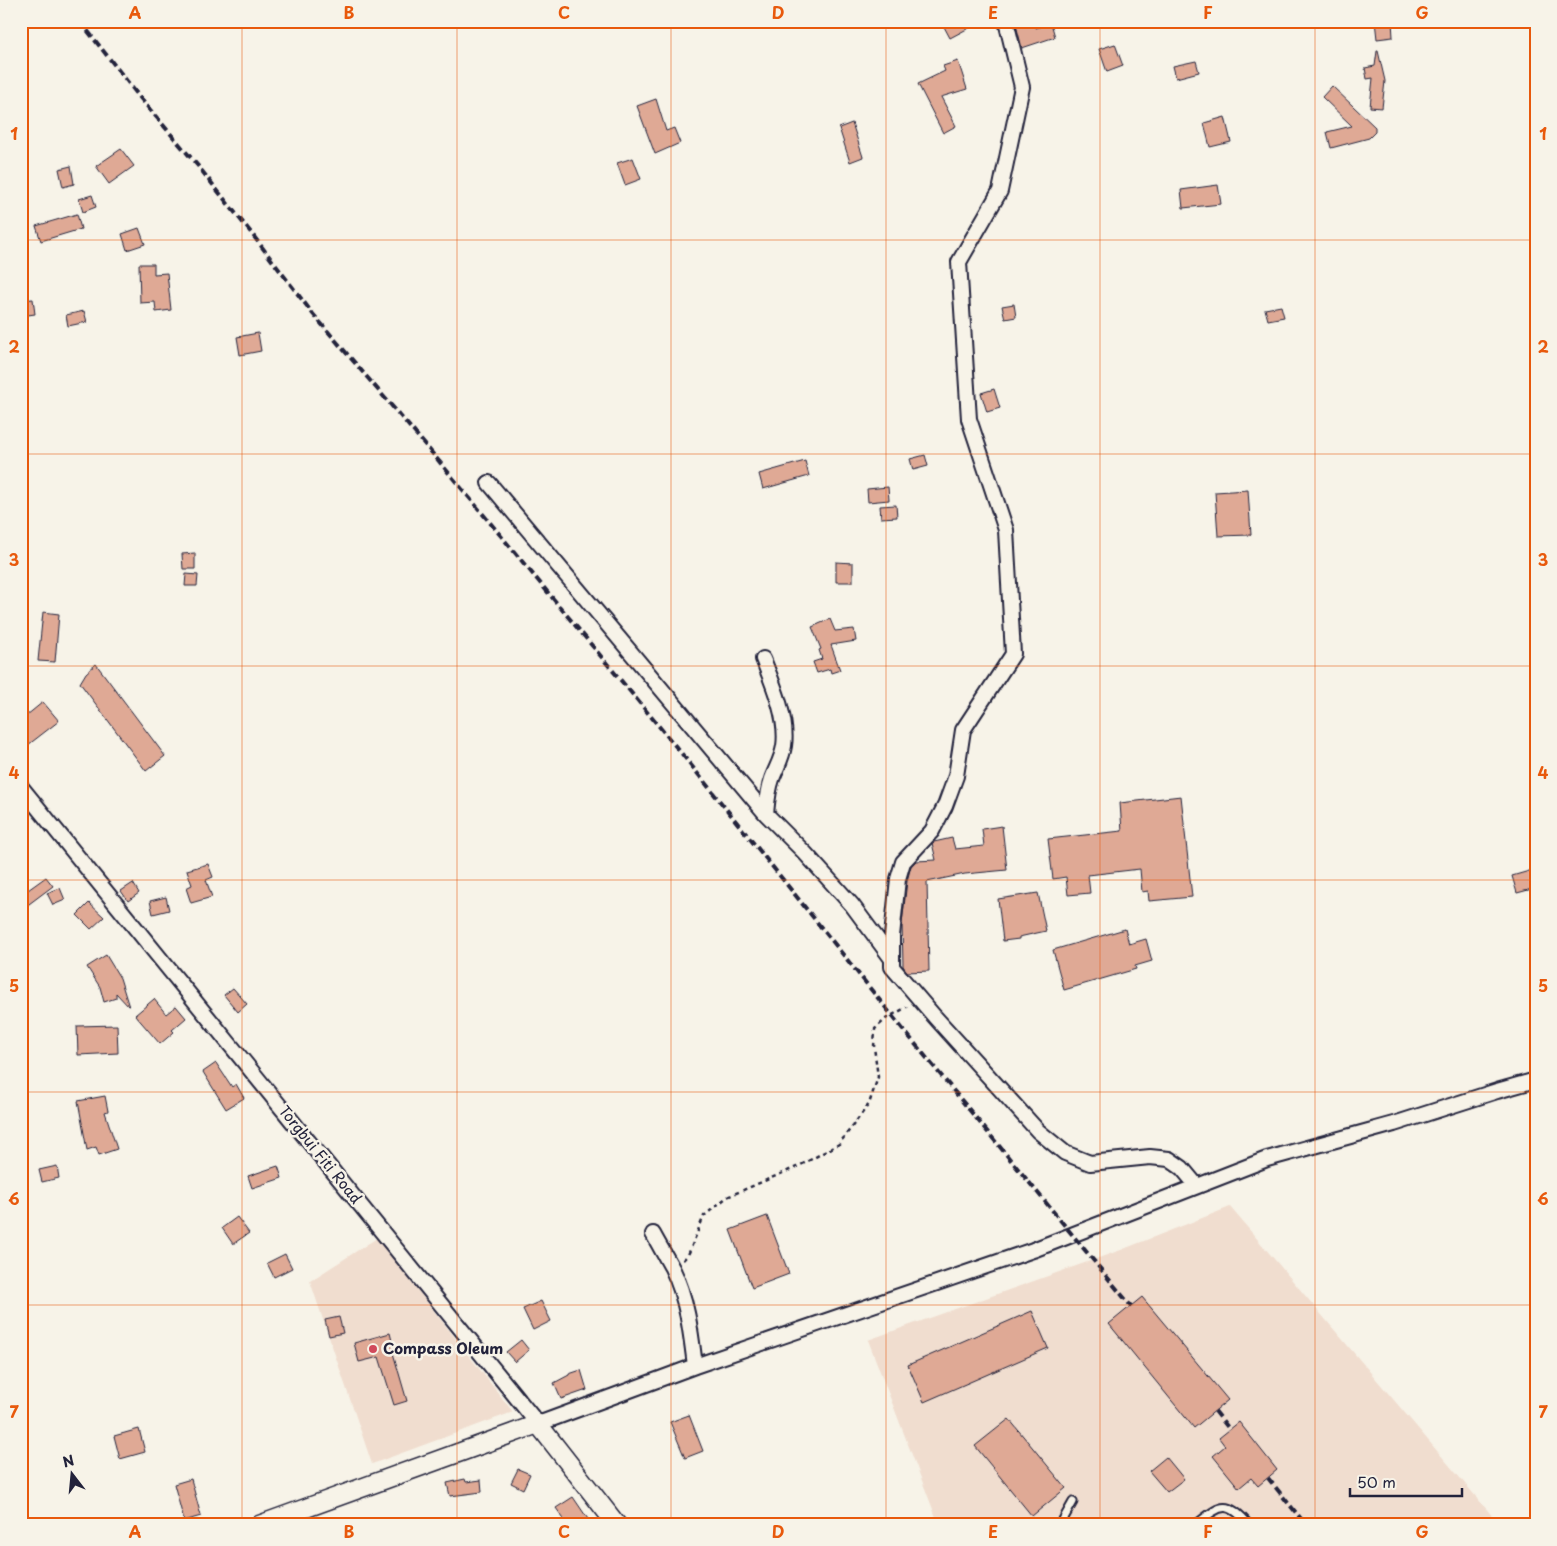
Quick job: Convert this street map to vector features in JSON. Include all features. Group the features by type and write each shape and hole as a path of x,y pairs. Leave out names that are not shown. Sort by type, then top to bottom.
{"street":[{"path":"1006,21 1022,87 1000,191 959,262 970,419 1006,530 1013,654 963,730 956,776 945,806 932,831 903,862 898,879 892,936 892,967 1038,1131 1065,1153 1090,1163 1150,1157 1169,1159 1182,1168 1197,1186"},
{"path":"489,483 766,814 805,853 852,905 892,959"},
{"path":"763,659 775,690 782,721 784,744 780,763 772,779 766,814"},
{"name":"Torgbui Fiti Road","path":"21,787 538,1424 617,1525"},
{"path":"259,1525 696,1366 1033,1250 1266,1159 1394,1124 1497,1090 1536,1080"},
{"path":"653,1234 673,1269 682,1294 691,1331 696,1366"}],"lane":[{"path":"1060,1525 1072,1502"},
{"path":"1195,1525 1216,1509 1228,1508 1239,1513 1248,1525"}],"path":[{"path":"673,1269 688,1255 704,1216 727,1197 799,1166 839,1144 869,1104 878,1077 874,1047 875,1030 887,1018 919,999"}],"shaded area":[{"path":"1230,1207 1500,1525 939,1525 868,1340 1121,1250"},
{"path":"377,1238 513,1412 372,1464 310,1281"}],"building":[{"path":"941,21 982,21 950,38"},
{"path":"1015,21 1034,21 1036,28 1051,23 1055,37 1022,48"},
{"path":"1375,21 1392,21 1393,37 1377,39"},
{"path":"1115,44 1123,66 1107,72 1099,49"},
{"path":"1377,51 1385,81 1382,108 1370,107 1373,78 1367,79 1365,68 1375,66"},
{"path":"958,61 967,89 941,97 956,126 943,133 918,84 945,71 943,66"},
{"path":"1196,61 1199,72 1176,78 1173,66"},
{"path":"1332,86 1375,127 1375,132 1369,138 1331,148 1327,132 1352,126 1322,97"},
{"path":"656,99 666,131 674,128 680,143 655,154 637,106"},
{"path":"1225,117 1231,142 1210,147 1204,123"},
{"path":"852,123 863,157 850,162 839,128"},
{"path":"121,149 134,166 109,184 96,166"},
{"path":"633,158 641,179 625,185 617,163"},
{"path":"71,166 74,184 63,187 59,169"},
{"path":"1218,185 1221,204 1183,208 1181,190"},
{"path":"92,195 96,207 83,212 79,199"},
{"path":"77,214 81,229 41,241 36,226"},
{"path":"139,228 145,244 127,250 122,234"},
{"path":"139,264 154,264 154,274 167,273 171,310 156,312 155,302 140,303"},
{"path":"33,299 35,314 21,316 21,300"},
{"path":"1014,304 1016,317 1005,319 1002,306"},
{"path":"1281,306 1284,317 1268,320 1265,309"},
{"path":"84,311 87,322 68,326 66,315"},
{"path":"258,333 261,351 240,355 237,337"},
{"path":"994,389 1000,408 987,412 981,393"},
{"path":"925,455 928,466 913,470 910,459"},
{"path":"805,461 809,476 763,489 759,474"},
{"path":"888,487 889,500 868,502 867,489"},
{"path":"1248,490 1251,535 1218,536 1215,492"},
{"path":"896,505 897,517 881,518 880,506"},
{"path":"195,553 195,569 183,569 182,554"},
{"path":"836,562 853,563 853,582 836,582"},
{"path":"186,574 198,575 197,586 185,586"},
{"path":"43,612 59,614 55,662 38,661"},
{"path":"830,619 835,631 854,629 856,641 831,645 840,670 831,673 830,669 817,673 813,662 822,659 819,650 821,649 812,627"},
{"path":"96,664 165,756 146,771 80,683 86,673"},
{"path":"43,702 59,721 28,745 21,736 21,720"},
{"path":"1181,796 1192,897 1149,901 1148,891 1142,892 1140,869 1088,875 1090,893 1068,895 1066,877 1053,879 1048,839 1122,831 1120,803"},
{"path":"1002,826 1007,870 965,874 927,882 929,971 907,972 903,966 902,924 907,881 911,866 916,861 936,860 932,843 934,842 952,838 955,849 984,846 982,829"},
{"path":"208,864 213,877 206,880 212,897 191,903 186,888 192,885 187,870"},
{"path":"1536,869 1536,888 1517,893 1512,876"},
{"path":"46,877 53,886 21,910 21,895"},
{"path":"133,883 139,893 128,901 121,891"},
{"path":"60,888 65,900 53,905 47,893"},
{"path":"1038,893 1046,931 1019,937 1019,939 1003,941 998,899"},
{"path":"166,897 169,910 153,914 150,901"},
{"path":"89,903 104,917 91,929 77,915"},
{"path":"1125,929 1129,944 1146,939 1152,961 1135,966 1136,969 1064,990 1053,950"},
{"path":"106,955 120,978 129,1007 116,993 116,998 104,1002 100,987 87,967"},
{"path":"233,988 247,1004 238,1012 224,995"},
{"path":"154,999 166,1014 176,1006 186,1018 160,1044 135,1015"},
{"path":"117,1025 118,1053 78,1055 77,1026"},
{"path":"216,1063 232,1087 236,1084 244,1098 226,1109 203,1072"},
{"path":"105,1096 108,1111 105,1112 117,1149 99,1155 96,1147 87,1150 78,1101"},
{"path":"57,1166 59,1178 42,1182 39,1170"},
{"path":"278,1166 282,1178 252,1188 248,1176"},
{"path":"767,1216 789,1274 752,1288 730,1230"},
{"path":"237,1217 249,1233 233,1244 222,1228"},
{"path":"285,1254 292,1268 274,1277 267,1263"},
{"path":"1142,1297 1228,1400 1194,1428 1109,1324"},
{"path":"541,1301 551,1321 533,1330 523,1309"},
{"path":"1032,1311 1048,1348 924,1402 908,1365"},
{"path":"339,1317 343,1333 329,1336 325,1320"},
{"path":"390,1333 395,1353 393,1353 407,1401 394,1405 379,1357 359,1362 354,1343"},
{"path":"521,1340 529,1350 515,1362 506,1352"},
{"path":"581,1370 587,1390 561,1399 554,1383 569,1374"},
{"path":"689,1415 703,1451 685,1458 670,1422"},
{"path":"1009,1419 1066,1488 1032,1516 975,1446"},
{"path":"1239,1422 1277,1470 1258,1486 1251,1478 1239,1488 1213,1456 1225,1446 1219,1438"},
{"path":"139,1429 145,1452 120,1459 114,1436"},
{"path":"1166,1457 1184,1479 1167,1492 1149,1471"},
{"path":"518,1469 530,1474 523,1489 511,1483"},
{"path":"191,1479 201,1516 184,1521 174,1484"},
{"path":"465,1479 466,1482 481,1480 482,1492 450,1496 447,1483"},
{"path":"573,1497 592,1525 568,1525 556,1508"}],"railway":[{"path":"80,21 141,99 198,166 313,314 438,460 682,754 902,1028 1131,1306"},
{"path":"1215,1411 1230,1430"},
{"path":"1268,1478 1306,1525"}],"place":[{"name":"Compass Oleum","path":"373,1349"}]}
